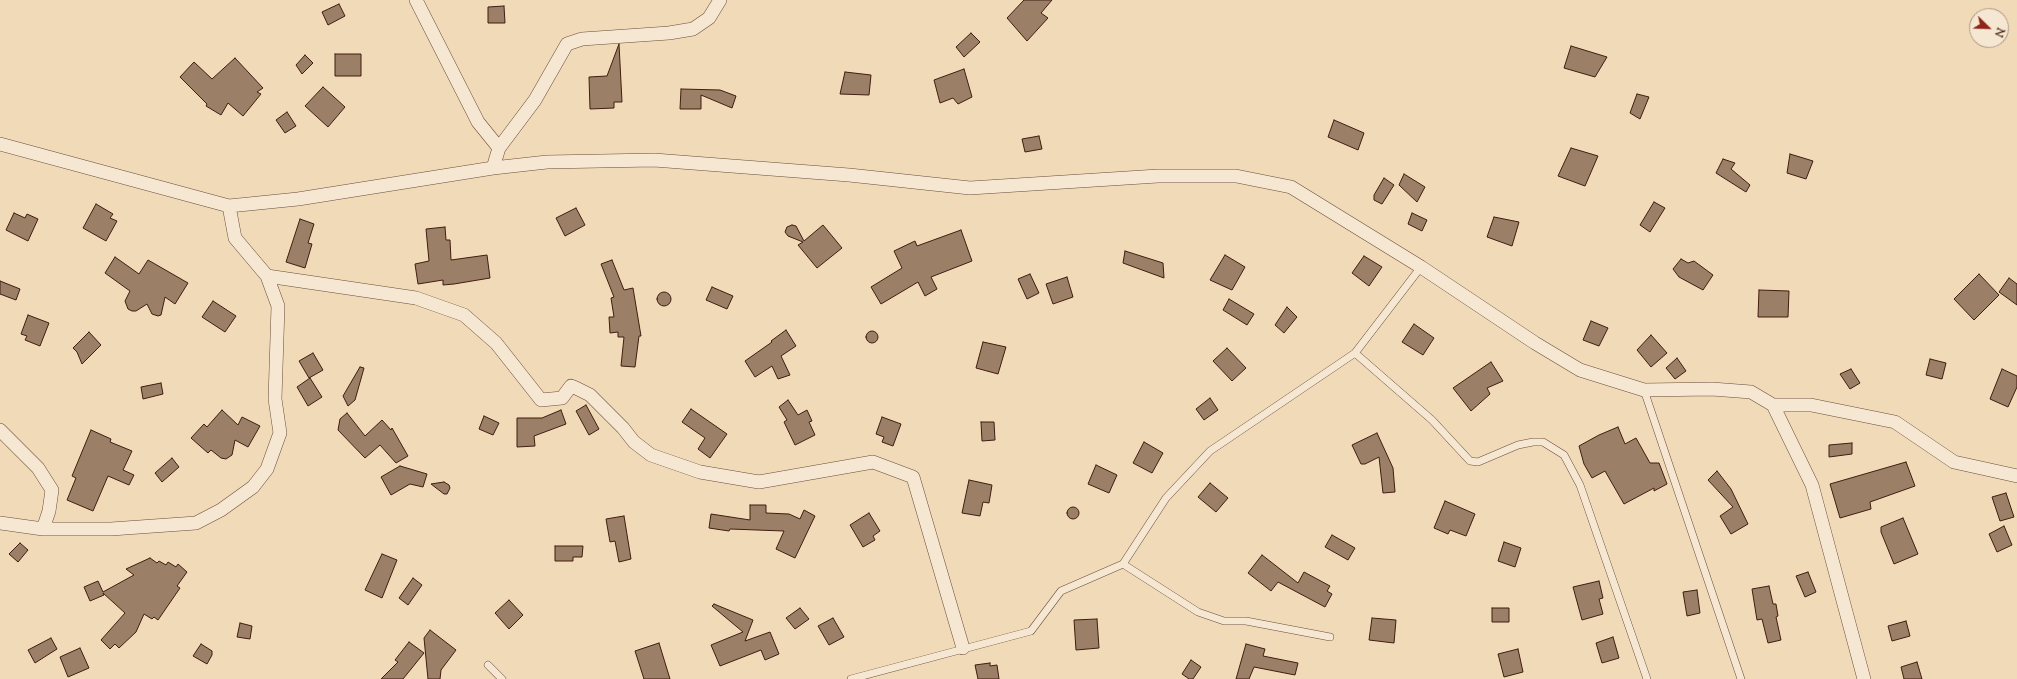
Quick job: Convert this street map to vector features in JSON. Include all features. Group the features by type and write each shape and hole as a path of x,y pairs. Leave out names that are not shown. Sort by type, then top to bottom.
{"street":[{"path":"416,0 478,122 499,148"},
{"path":"493,168 499,148 535,100 567,44 582,38 669,33 693,29 709,18 720,0"},
{"path":"0,144 229,206 298,200 493,168 548,162 654,160 849,175 970,188 1158,176 1236,176 1291,187 1421,267 1535,343 1580,370 1644,390 1712,388 1751,392 1773,405 1811,404 1895,422 1954,462 2017,476"},
{"path":"0,523 43,529 111,529 196,523 230,504 253,487 267,469 280,433 275,399 278,306 267,276 235,238 229,206"},
{"path":"267,276 416,298 464,315 496,343 541,400 562,398 571,386 576,388 590,395 623,428 634,442 651,455 700,472 758,482 873,462 913,477 963,648"},
{"path":"1773,405 1812,485 1864,679"},
{"path":"0,430 38,468 52,490 49,511 43,529"}],"lane":[{"path":"852,679 1031,631 1061,590 1123,564 1166,498 1210,451 1355,353 1421,267"},
{"path":"1355,353 1432,420 1470,461 1481,461 1518,445 1533,442 1543,442 1564,455 1580,485 1646,679"},
{"path":"1644,390 1742,679"},
{"path":"1123,564 1198,612 1224,621 1246,621 1330,637"},
{"path":"488,665 502,679"}],"building":[{"path":"1024,0 1052,0 1041,13 1048,18 1027,41 1007,18"},
{"path":"339,4 345,16 328,25 322,12"},
{"path":"504,6 505,23 488,23 488,7"},
{"path":"971,33 980,42 964,57 956,47"},
{"path":"619,44 622,102 614,102 614,108 590,109 589,77 607,76"},
{"path":"1571,46 1607,57 1595,77 1564,68"},
{"path":"335,54 361,54 361,76 335,76"},
{"path":"305,55 313,63 302,74 296,65"},
{"path":"235,58 263,88 257,92 261,94 243,116 228,103 221,115 206,106 207,104 180,77 194,62 212,79"},
{"path":"964,69 972,97 958,104 953,98 940,103 934,80"},
{"path":"845,72 871,75 869,95 840,94"},
{"path":"323,87 345,107 328,127 305,106"},
{"path":"681,89 720,90 736,96 732,108 701,95 701,109 680,109"},
{"path":"1637,94 1649,97 1640,119 1630,113"},
{"path":"287,112 296,126 285,133 276,120"},
{"path":"1334,120 1364,133 1358,150 1328,137"},
{"path":"1039,136 1042,149 1025,152 1022,139"},
{"path":"1571,148 1598,156 1585,186 1558,176"},
{"path":"1790,154 1813,161 1806,179 1787,173"},
{"path":"1723,159 1735,163 1731,169 1750,185 1746,192 1716,173"},
{"path":"1404,174 1425,187 1417,202 1399,185"},
{"path":"1384,178 1394,185 1382,204 1374,200 1374,195"},
{"path":"1654,202 1665,208 1650,232 1640,225"},
{"path":"96,204 113,214 110,218 117,221 106,241 83,228"},
{"path":"576,208 585,225 565,236 556,218"},
{"path":"14,213 25,218 27,214 38,219 28,241 6,230"},
{"path":"1412,213 1427,220 1422,231 1408,224"},
{"path":"1494,217 1519,222 1512,246 1487,237"},
{"path":"300,219 314,224 308,243 312,244 305,268 286,262"},
{"path":"792,225 796,226 804,241 823,225 842,248 817,268 798,245 803,242 788,236 785,232 787,227"},
{"path":"445,227 446,240 450,240 451,260 487,255 490,278 443,285 443,280 418,284 415,264 429,261 426,229"},
{"path":"961,230 972,261 931,277 937,289 925,296 918,282 881,304 871,287 902,268 894,251 915,241 917,246"},
{"path":"1125,251 1163,263 1164,278 1123,263"},
{"path":"1225,255 1245,267 1232,290 1210,280"},
{"path":"1364,256 1382,267 1369,286 1352,273"},
{"path":"115,257 139,274 148,260 188,283 175,304 165,297 161,315 158,316 152,314 147,304 136,311 132,311 128,309 125,301 130,291 105,273"},
{"path":"1681,259 1688,263 1694,261 1713,275 1703,290 1679,277 1673,269"},
{"path":"612,260 624,290 633,288 641,336 639,336 635,367 621,366 624,337 618,337 618,332 610,333 609,317 614,317 611,298 614,297 601,264"},
{"path":"1030,274 1039,293 1027,299 1018,279"},
{"path":"1979,274 1999,295 1974,320 1954,299"},
{"path":"1067,277 1073,297 1053,304 1046,284"},
{"path":"2009,278 2017,284 2017,305 1999,292"},
{"path":"0,281 20,289 16,300 0,294"},
{"path":"712,287 733,296 727,309 706,300"},
{"path":"1759,290 1789,291 1788,317 1758,317"},
{"path":"664,292 669,294 671,299 669,304 664,306 659,304 657,299 659,294"},
{"path":"1229,299 1254,314 1247,325 1223,310"},
{"path":"213,301 236,316 225,332 202,317"},
{"path":"1287,307 1297,317 1284,333 1275,325"},
{"path":"28,315 49,323 40,346 25,340 27,336 21,334"},
{"path":"1591,321 1608,328 1599,346 1583,340"},
{"path":"1414,324 1434,338 1423,355 1402,342"},
{"path":"786,330 796,346 781,356 790,375 778,379 772,366 755,377 745,361"},
{"path":"870,331 874,331 878,337 874,343 870,343 866,339 866,335"},
{"path":"89,332 101,345 82,364 77,352 73,348"},
{"path":"1651,335 1667,353 1651,367 1637,350"},
{"path":"983,342 1006,347 998,374 976,368"},
{"path":"1227,348 1246,368 1232,381 1213,361"},
{"path":"313,353 323,370 309,378 299,361"},
{"path":"1677,358 1686,371 1675,379 1666,368"},
{"path":"1930,359 1946,363 1942,379 1926,375"},
{"path":"1491,362 1503,381 1487,388 1490,394 1471,411 1453,388"},
{"path":"360,367 364,368 355,400 348,406 343,396"},
{"path":"1851,369 1860,383 1850,389 1840,374"},
{"path":"2002,369 2017,376 2017,387 2008,407 1990,399"},
{"path":"310,378 322,397 308,406 297,387"},
{"path":"161,383 163,394 143,399 141,387"},
{"path":"1210,398 1218,410 1204,420 1196,409"},
{"path":"788,400 798,415 807,410 812,421 809,422 815,435 795,445 784,422 787,420 779,407"},
{"path":"586,405 599,429 589,435 576,411"},
{"path":"691,409 727,434 710,458 698,449 705,438 682,422"},
{"path":"222,410 238,425 242,417 260,426 248,447 235,440 232,455 226,459 221,458 211,450 208,453 191,438 204,424 207,427"},
{"path":"561,410 566,424 534,436 535,446 517,447 517,418 542,418"},
{"path":"347,413 365,436 382,420 391,430 392,428 408,456 396,463 380,445 365,458 338,430 340,419"},
{"path":"484,416 499,423 493,435 479,429"},
{"path":"882,417 901,424 893,446 882,442 884,437 876,434"},
{"path":"981,422 994,422 995,440 982,441"},
{"path":"1618,427 1625,444 1636,438 1650,463 1659,463 1667,484 1654,491 1654,488 1624,504 1605,471 1592,478 1584,464 1579,446"},
{"path":"91,430 111,439 110,442 132,451 123,470 134,475 129,485 108,476 93,511 67,500 76,478 72,476"},
{"path":"1377,433 1393,468 1395,492 1383,493 1379,457 1365,464 1361,464 1352,445"},
{"path":"1144,442 1163,453 1152,473 1133,463"},
{"path":"1852,443 1852,454 1829,457 1829,445"},
{"path":"172,458 179,467 162,482 155,473"},
{"path":"1906,462 1915,486 1870,502 1871,509 1840,518 1830,484"},
{"path":"1096,465 1117,475 1109,493 1088,484"},
{"path":"400,466 427,474 423,487 410,484 391,495 381,477"},
{"path":"1717,471 1731,489 1748,524 1731,534 1720,516 1733,507 1708,480"},
{"path":"969,480 992,485 989,503 983,502 980,516 962,513"},
{"path":"444,482 449,485 450,488 447,494 444,494 431,484"},
{"path":"1210,483 1228,498 1216,512 1198,497"},
{"path":"2006,493 2014,517 2000,521 1992,497"},
{"path":"1445,501 1475,514 1466,536 1450,530 1448,534 1434,528"},
{"path":"750,505 766,505 766,513 789,514 800,519 804,510 815,516 795,558 776,549 784,531 730,529 729,531 709,528 711,514 750,520"},
{"path":"1071,507 1075,507 1079,513 1075,519 1071,519 1067,515 1067,511"},
{"path":"869,513 880,531 873,536 875,540 863,547 850,525"},
{"path":"624,516 631,559 619,562 615,541 610,542 606,519"},
{"path":"1903,518 1918,554 1894,564 1881,532 1881,527"},
{"path":"2004,526 2012,545 1997,552 1989,534"},
{"path":"1332,535 1355,548 1348,560 1325,547"},
{"path":"1504,542 1521,548 1515,567 1498,561"},
{"path":"20,543 28,550 18,562 9,554"},
{"path":"555,546 583,546 582,557 573,557 573,561 555,561"},
{"path":"382,554 397,560 382,598 365,590"},
{"path":"1262,555 1298,583 1304,572 1330,586 1327,591 1332,594 1325,607 1278,582 1271,591 1248,573"},
{"path":"150,558 157,563 159,561 166,565 168,562 176,567 178,564 187,572 177,586 180,588 158,620 154,617 152,619 144,614 136,632 119,648 115,644 110,649 101,640 125,613 103,593 104,595 90,601 84,587 98,581 103,592 134,575 126,569"},
{"path":"1808,572 1816,592 1805,597 1796,576"},
{"path":"413,578 422,585 408,605 399,598"},
{"path":"1599,581 1603,598 1599,599 1603,614 1582,620 1573,587"},
{"path":"1769,586 1773,604 1776,604 1778,616 1776,617 1781,640 1768,643 1762,619 1757,620 1752,589"},
{"path":"1697,590 1700,613 1687,616 1683,592"},
{"path":"509,600 523,615 509,629 495,613"},
{"path":"714,604 753,620 745,641 770,632 779,654 765,660 761,650 720,666 711,645 743,632 712,606"},
{"path":"800,608 809,619 795,629 786,618"},
{"path":"1492,608 1509,608 1509,622 1492,622"},
{"path":"833,618 844,637 829,645 818,626"},
{"path":"1372,618 1396,620 1394,643 1369,640"},
{"path":"1097,619 1099,648 1076,650 1074,620"},
{"path":"1906,621 1910,636 1892,641 1888,626"},
{"path":"240,623 252,626 250,639 237,637"},
{"path":"430,630 456,650 441,670 440,679 428,679 424,638"},
{"path":"1613,637 1619,658 1602,663 1596,643"},
{"path":"51,638 57,649 35,663 28,650"},
{"path":"409,642 424,653 403,679 381,679 398,662 395,660"},
{"path":"659,643 670,679 644,679 635,651"},
{"path":"201,644 212,651 212,655 207,664 193,656"},
{"path":"1246,644 1265,649 1263,656 1298,663 1295,675 1254,667 1249,679 1236,679"},
{"path":"80,648 89,668 68,677 60,657"},
{"path":"1518,649 1523,672 1504,677 1498,654"},
{"path":"1191,660 1201,667 1193,679 1189,679 1182,674"},
{"path":"1917,662 1922,679 1904,679 1901,667"},
{"path":"990,663 990,666 997,665 999,679 978,679 975,665"}]}
